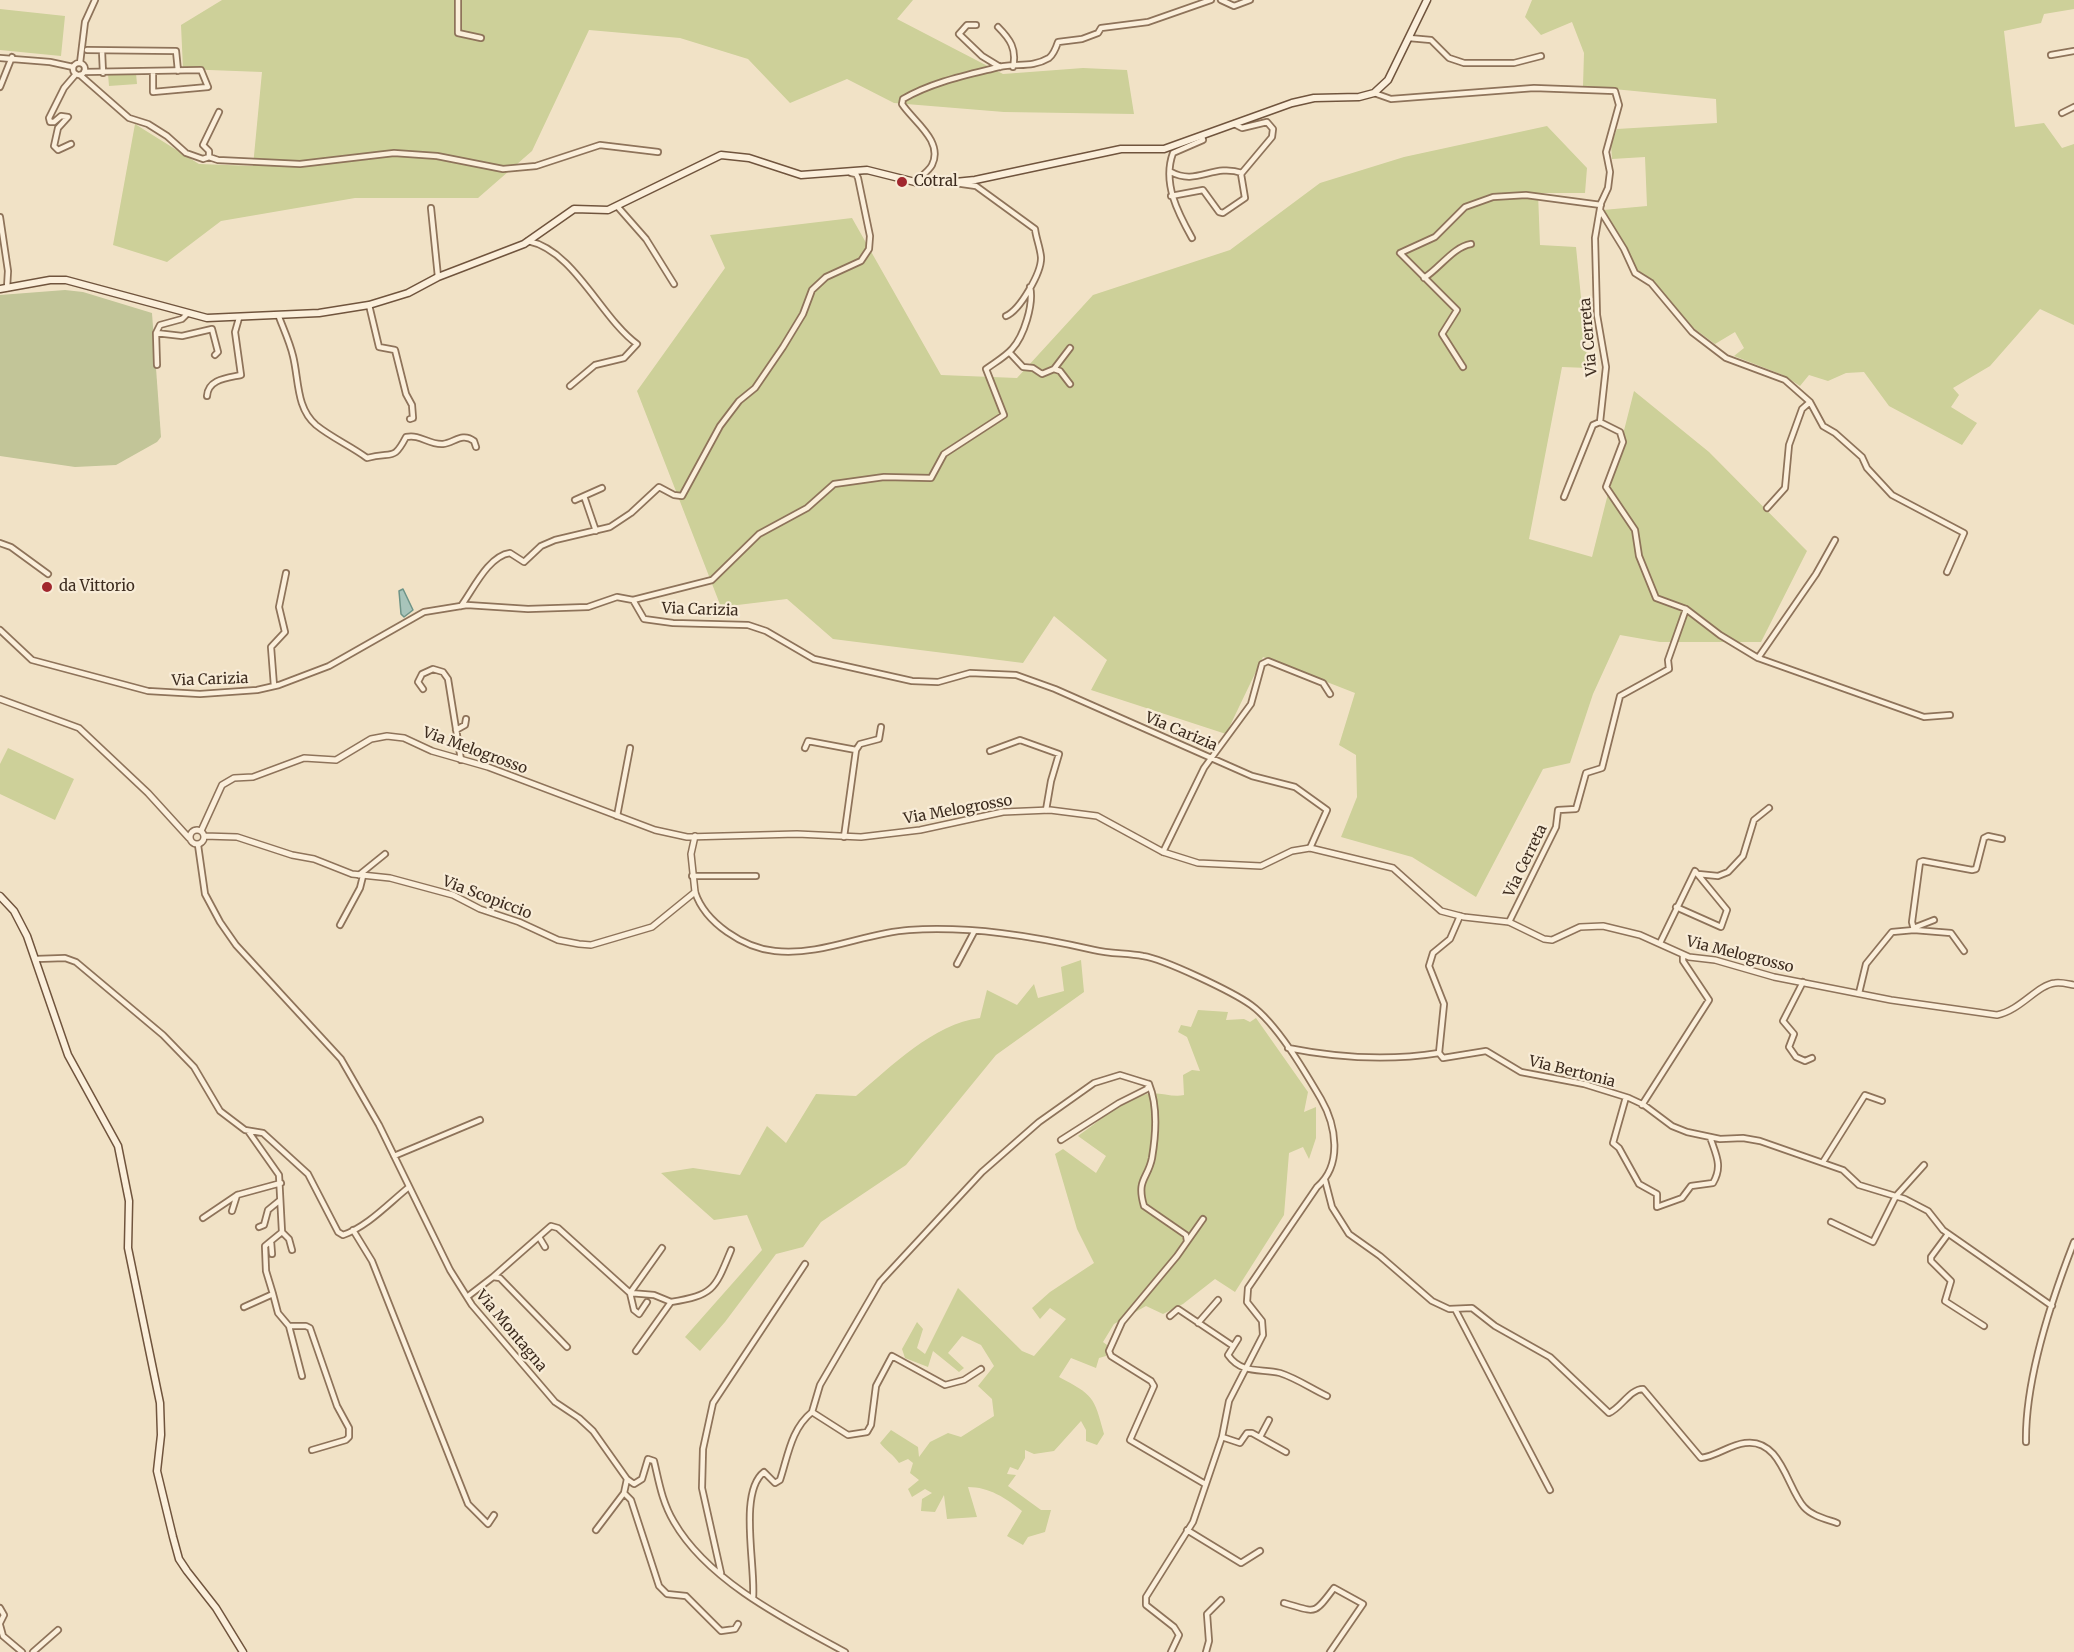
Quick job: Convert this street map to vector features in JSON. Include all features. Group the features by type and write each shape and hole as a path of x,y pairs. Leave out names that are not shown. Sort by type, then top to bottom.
{"main road":[{"path":"4,289 51,280 74,281 207,318 319,314 408,293 438,277 528,241 574,209 604,211 721,155 749,158 801,175 867,170 915,182 956,183 1121,150 1164,149 1308,99 1359,97 1374,93 1388,80 1427,0"},
{"path":"0,896 14,911 36,959 68,1055 118,1146 129,1201 128,1248 160,1403 161,1435 157,1471 173,1537 183,1565 216,1608 243,1652"}],"street":[{"path":"80,63 85,22 95,0"},
{"path":"458,0 458,33 481,38"},
{"path":"915,182 932,167 934,152 923,129 902,104 903,99 929,85 1000,67 1038,63 1051,56 1058,42 1082,39 1098,33 1101,28 1148,22 1211,0"},
{"path":"1221,0 1234,6 1250,0"},
{"path":"976,26 967,25 959,34 982,56 1000,67"},
{"path":"998,27 1011,41 1015,50 1014,67"},
{"path":"1409,38 1431,40 1449,58 1464,63 1514,63 1540,56"},
{"path":"87,50 176,51 178,71"},
{"path":"102,51 103,73"},
{"path":"2051,55 2074,51"},
{"path":"0,58 12,57 73,67 129,118 148,124 167,136 186,153 203,159 209,157 218,160 300,164 394,153 437,156 502,169 536,166 600,145 658,152"},
{"path":"0,87 12,57"},
{"path":"73,67 80,63"},
{"path":"71,144 58,150 54,146 58,128 68,117 61,116 54,122 50,122 49,118 64,88 85,67 80,63"},
{"path":"80,73 103,73 153,71 201,70 208,87 153,92 153,71"},
{"name":"Via Cerreta","path":"1374,93 1391,99 1534,88 1615,91 1619,105 1616,121 1608,138 1608,188 1600,208 1595,238 1597,315 1606,366 1600,422"},
{"path":"2062,113 2074,107"},
{"path":"209,157 209,151 203,145 219,112"},
{"path":"1172,196 1203,190 1219,212 1223,213 1245,198 1242,173 1272,137 1274,129 1267,122 1242,128 1234,123"},
{"path":"1192,238 1172,196 1171,172 1173,153 1203,140 1202,136"},
{"path":"1171,172 1194,178 1210,171 1229,168 1242,173"},
{"path":"460,606 485,572 501,555 510,553 524,562 541,546 555,540 610,527 624,518 659,487 674,495 682,496 720,426 739,401 755,388 783,347 803,314 812,290 826,278 862,259 869,249 870,236 858,177 850,173 851,170"},
{"path":"956,183 976,186 1035,229 1041,258 1030,287 1014,313 1006,316"},
{"path":"1463,367 1442,334 1457,310 1400,254 1435,237 1466,207 1493,197 1526,195 1600,208 1635,273 1651,283 1692,332 1726,358 1785,380 1810,402 1823,426 1835,433 1862,457 1867,468 1892,495 1964,534 1947,572"},
{"path":"617,206 640,232 674,284"},
{"path":"431,208 438,277"},
{"path":"0,217 8,271 4,289"},
{"path":"528,241 543,244 551,251 596,298 623,334 637,344 624,358 595,365 570,386"},
{"path":"1424,278 1440,268 1446,259 1464,245 1471,244"},
{"path":"633,600 712,580 759,534 807,508 834,484 884,477 931,478 944,454 1004,415 986,369 1009,352 1022,330 1028,314 1030,287"},
{"path":"369,304 379,346 395,350 406,394 412,405 413,418 410,419"},
{"path":"158,365 156,333 160,325 182,318 187,314"},
{"path":"279,317 293,355 300,398 305,411 316,425 341,442 367,458 393,455 401,450 406,437 414,435 443,444 452,439 468,438 474,441 476,447"},
{"path":"207,396 207,389 214,382 241,375 235,332 239,318"},
{"path":"156,333 182,336 212,329 218,352 215,355"},
{"path":"1009,352 1023,367 1033,368 1042,375 1053,369 1070,348"},
{"path":"1053,369 1060,371 1071,384"},
{"path":"1767,508 1785,488 1789,445 1802,409 1810,402"},
{"path":"1564,497 1593,425 1600,422 1620,432 1623,442 1606,487 1635,530 1639,556 1656,598 1686,609 1758,658 1924,717 1950,715"},
{"path":"575,500 602,488"},
{"path":"584,496 596,531"},
{"path":"1758,658 1816,574 1835,540"},
{"path":"0,543 11,547 48,574"},
{"path":"274,686 271,647 285,632 279,607 286,573"},
{"name":"Via Carizia","path":"0,630 32,660 148,691 200,694 274,686 328,666 424,612 483,604 508,610 588,607 617,597 633,600 644,619 674,623 748,625 766,631 814,659 912,681 939,682 970,673 1016,675 1252,776 1295,787 1327,810 1310,848"},
{"name":"Via Cerreta","path":"1509,922 1556,827 1558,810 1576,808 1586,773 1602,768 1620,696 1669,669 1668,660 1686,609"},
{"path":"1163,852 1210,758 1232,733 1251,704 1262,664 1268,661 1323,683 1330,694"},
{"path":"423,689 418,682 422,674 433,669 443,672 448,679 447,694 461,760"},
{"path":"0,699 79,728 148,793 193,844 202,843 203,834 194,830 189,838"},
{"path":"456,730 465,725 466,719"},
{"path":"843,837 856,750 860,744 879,739 881,727"},
{"name":"Via Melogrosso","path":"203,834 222,785 234,778 253,777 304,758 336,760 370,739 387,736 404,738 461,760 488,767 670,834 695,836 797,834 843,837 920,830 1002,812 1046,810 1097,816 1163,852 1198,863 1261,866 1292,851 1310,848 1393,867 1415,885 1427,901 1441,911 1460,916 1509,922 1544,939 1552,940 1580,927 1603,926 1660,943 1683,954 1859,993 1997,1015 2008,1013 2041,988 2054,982 2074,985"},
{"path":"990,751 1020,740 1059,754 1046,810"},
{"path":"805,747 808,741 856,750"},
{"path":"617,816 630,748"},
{"path":"1660,943 1695,871 1698,874 1718,876 1728,872 1743,856 1754,820 1769,808"},
{"name":"Via Scopiccio","path":"203,834 237,837 361,875 390,878 453,895 480,909 519,922 558,940 579,944 591,945 652,927 695,892"},
{"path":"695,836 691,854 692,876 695,892 706,913 721,927 757,948 776,951 818,950 908,930 960,929 1051,939 1096,950 1146,956 1214,985 1250,1005 1264,1017 1319,1096 1334,1130 1335,1148 1325,1180 1317,1187 1248,1288 1247,1302 1262,1321 1264,1328 1229,1401 1222,1437 1196,1516 1146,1597 1146,1605 1174,1627 1179,1635 1171,1652"},
{"path":"1914,930 1912,922 1920,862 1972,870 1976,868 1984,838 1988,836 2002,839"},
{"name":"Via Montagna","path":"198,845 205,894 220,922 236,945 341,1059 359,1088 450,1270 466,1297 555,1402 579,1418 593,1431 627,1479"},
{"path":"339,926 360,888 361,875 385,854"},
{"path":"1676,907 1721,927 1727,910 1698,874"},
{"path":"692,876 756,876"},
{"path":"1439,1053 1444,1004 1429,966 1433,953 1450,939 1460,916"},
{"path":"1914,930 1934,920"},
{"path":"1859,993 1866,964 1892,932 1914,930 1951,933 1964,951"},
{"path":"957,964 974,932"},
{"path":"1642,1105 1709,1000 1683,961 1683,954"},
{"path":"36,959 65,958 76,962 162,1035 194,1067 220,1111 248,1131 279,1175 282,1232 289,1239 292,1250"},
{"path":"1803,982 1783,1021 1794,1034 1790,1047 1796,1057 1805,1061 1812,1058"},
{"name":"Via Bertonia","path":"1287,1048 1341,1056 1400,1057 1439,1053 1443,1058 1486,1051 1521,1072 1584,1084 1626,1098 1642,1105 1672,1126 1710,1137 1760,1141 1823,1162 1843,1170 1859,1185 1896,1196 1928,1211 1948,1234 2052,1306"},
{"path":"753,1599 750,1503 757,1478 764,1472 775,1483 780,1480 801,1421 812,1412 820,1385 880,1282 982,1172 1040,1122 1094,1083 1120,1075 1149,1084 1156,1100 1152,1160 1143,1175 1140,1193 1144,1206 1186,1235 1187,1241"},
{"path":"1061,1140 1119,1103 1147,1089 1149,1084"},
{"path":"1823,1162 1865,1095 1882,1101"},
{"path":"1626,1098 1613,1143 1619,1148 1640,1184 1657,1194 1657,1207 1682,1198 1691,1186 1713,1183 1720,1171 1710,1137"},
{"path":"394,1156 480,1120"},
{"path":"248,1131 263,1132 308,1174 338,1232 343,1234 353,1230 409,1187"},
{"path":"1831,1222 1873,1242 1896,1196 1924,1165"},
{"path":"1325,1180 1332,1207 1349,1234 1380,1256 1432,1301 1455,1309 1472,1308 1504,1332 1550,1357 1609,1413 1619,1409 1635,1390 1643,1389 1701,1458 1744,1443 1763,1447 1784,1468 1804,1508 1812,1514 1837,1523"},
{"path":"203,1218 237,1195 280,1183"},
{"path":"232,1211 237,1195"},
{"path":"259,1227 264,1225 268,1210 279,1201"},
{"path":"1203,1219 1122,1322 1109,1351 1111,1356 1151,1381 1154,1386 1130,1440 1205,1484"},
{"path":"466,1297 493,1277 550,1226 558,1228 630,1293 634,1310 639,1314 647,1302"},
{"path":"353,1230 372,1261 468,1504 488,1524 494,1515"},
{"path":"282,1232 265,1246 263,1254 278,1313 289,1326 302,1376"},
{"path":"1948,1234 1931,1257 1931,1262 1951,1281 1945,1301 1984,1326"},
{"path":"539,1238 544,1246"},
{"path":"271,1241 272,1254"},
{"path":"2026,1442 2028,1399 2052,1306 2074,1242"},
{"path":"630,1293 662,1248"},
{"path":"630,1293 654,1295 671,1302 702,1297 719,1278 731,1250"},
{"path":"722,1573 702,1488 703,1449 713,1403 805,1264"},
{"path":"493,1277 500,1278 567,1347"},
{"path":"244,1307 273,1294"},
{"path":"1198,1323 1218,1300"},
{"path":"636,1351 671,1302"},
{"path":"1170,1316 1178,1309 1233,1347"},
{"path":"1455,1309 1550,1490"},
{"path":"289,1326 310,1328 337,1406 349,1428 349,1437 346,1440 312,1450"},
{"path":"1238,1339 1228,1355 1244,1368 1263,1373 1279,1373 1327,1396"},
{"path":"812,1412 848,1436 867,1432 871,1425 876,1386 892,1356 945,1385 964,1380 981,1369"},
{"path":"1260,1437 1269,1420"},
{"path":"1222,1437 1240,1443 1247,1433 1260,1437 1286,1452"},
{"path":"596,1530 624,1493 627,1479 634,1484 642,1479 648,1456 654,1461 656,1480 674,1522 694,1550 753,1599 845,1652"},
{"path":"624,1493 631,1500 659,1586 667,1594 686,1596 721,1630 735,1629 738,1624"},
{"path":"1187,1530 1241,1563 1260,1551"},
{"path":"1284,1603 1313,1611 1318,1609 1334,1587 1363,1604 1330,1652"},
{"path":"1206,1652 1209,1641 1208,1614 1221,1600"},
{"path":"0,1608 4,1615 0,1624 3,1636 22,1652"},
{"path":"33,1652 58,1630"}],"green space":[{"path":"222,0 913,0 897,19 1003,74 1083,68 1127,70 1134,114 1004,112 894,103 847,79 790,103 748,59 680,38 589,30 532,151 478,198 355,198 221,221 167,262 113,245 135,124 199,164 253,166 262,72 183,69 181,25"},
{"path":"1532,0 2074,0 2074,9 2044,14 2041,23 2004,31 2015,127 2044,123 2062,148 2074,144 2074,325 2040,309 1990,366 1953,388 1959,395 1951,407 1977,423 1962,445 1889,406 1864,372 1846,373 1828,381 1809,375 1800,386 1783,375 1734,356 1744,348 1735,332 1715,344 1688,324 1655,284 1635,270 1625,245 1603,210 1647,206 1645,157 1612,159 1611,145 1617,129 1717,123 1716,99 1583,86 1584,53 1572,22 1541,35 1525,17"},
{"path":"0,9 65,16 61,56 0,50"},
{"path":"136,73 137,84 109,86 108,74"},
{"path":"1547,126 1587,168 1585,193 1538,193 1540,245 1576,247 1588,368 1562,367 1529,539 1592,557 1634,391 1709,452 1807,551 1761,642 1660,642 1620,635 1593,694 1570,763 1543,769 1476,897 1412,857 1341,837 1357,797 1356,755 1339,745 1355,693 1263,657 1226,734 1091,690 1107,660 1054,616 1023,663 833,639 787,599 721,607 637,391 725,268 710,235 852,218 941,375 1017,378 1093,295 1230,250 1320,183 1404,157"},
{"path":"65,290 83,292 152,313 161,437 157,442 116,465 75,467 0,456 0,295"},
{"path":"8,748 74,779 55,820 0,794 0,764"},
{"path":"1081,960 1084,992 996,1055 906,1165 821,1222 803,1247 776,1254 700,1351 685,1337 762,1250 747,1215 714,1220 661,1173 693,1168 740,1175 767,1126 786,1143 816,1094 856,1096 930,1037 946,1028 980,1018 987,990 1017,1005 1034,984 1038,998 1064,991 1061,967"},
{"path":"1198,1010 1228,1012 1226,1020 1244,1019 1250,1022 1256,1018 1308,1092 1304,1112 1316,1107 1316,1138 1309,1159 1303,1147 1289,1153 1284,1215 1235,1292 1215,1279 1183,1304 1163,1314 1146,1306 1114,1324 1103,1342 1107,1345 1106,1356 1099,1358 1096,1368 1071,1358 1059,1377 1079,1388 1090,1398 1098,1412 1104,1434 1097,1445 1086,1441 1086,1430 1081,1421 1054,1451 1034,1454 1025,1450 1025,1458 1018,1470 1010,1467 1007,1474 1016,1475 1008,1486 1041,1510 1051,1510 1045,1532 1028,1537 1023,1545 1007,1536 1022,1511 997,1494 976,1487 968,1487 977,1517 947,1519 944,1495 935,1512 921,1511 922,1499 932,1493 925,1489 912,1497 908,1489 919,1480 910,1473 913,1463 908,1459 899,1463 880,1443 891,1430 918,1447 919,1457 930,1442 948,1433 961,1437 994,1416 992,1399 978,1386 994,1366 981,1345 962,1336 948,1353 964,1368 959,1372 933,1351 928,1367 905,1358 902,1349 917,1322 923,1329 917,1348 925,1354 958,1288 1022,1351 1034,1356 1066,1319 1050,1308 1040,1319 1032,1308 1050,1292 1094,1263 1077,1229 1055,1154 1063,1149 1096,1173 1106,1156 1078,1136 1111,1112 1138,1097 1152,1093 1184,1095 1183,1075 1192,1070 1200,1071 1187,1037 1178,1032 1181,1025 1191,1027"}],"water":[{"path":"403,589 413,610 404,617 401,614 399,591"}],"place":[{"name":"Cotral","path":"902,182"},
{"name":"da Vittorio","path":"47,587"}]}
